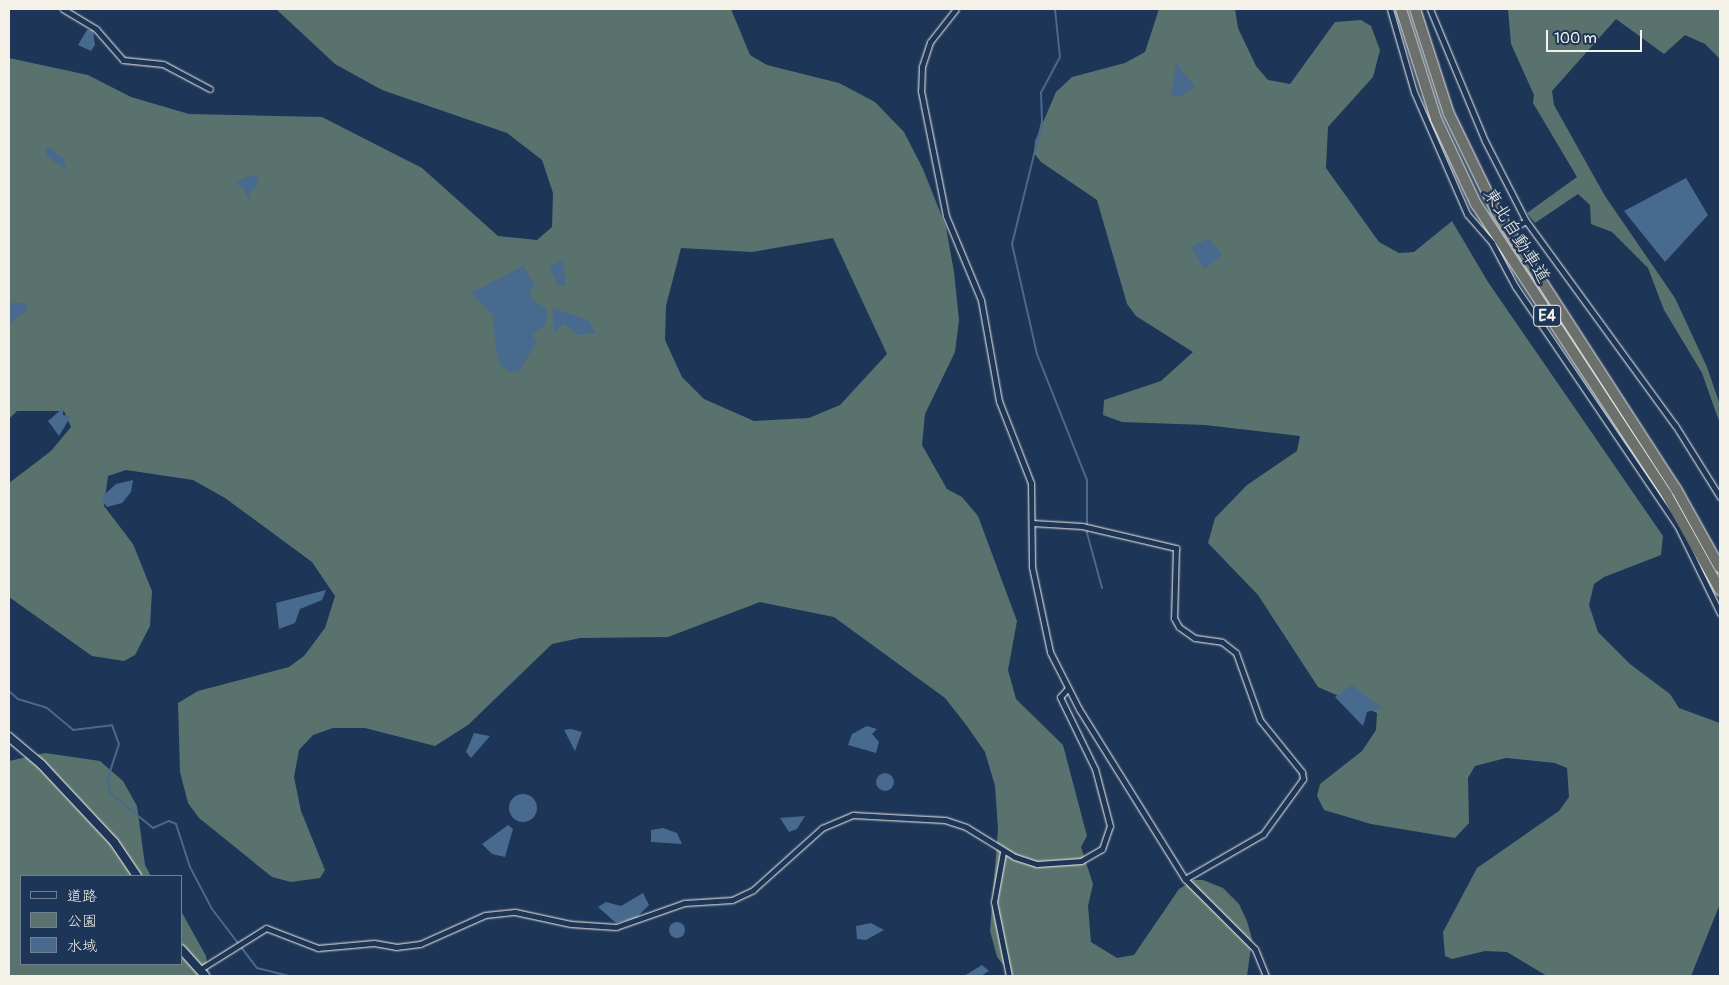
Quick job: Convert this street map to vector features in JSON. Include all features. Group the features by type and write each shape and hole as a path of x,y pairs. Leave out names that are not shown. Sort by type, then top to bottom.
{"highway":[{"name":"東北自動車道","path":"1400,9 1436,119 1476,204 1667,495 1715,591"},
{"name":"東北自動車道","path":"1415,9 1449,114 1496,211 1676,489 1720,568"}],"street":[{"path":"63,9 96,29 123,60 163,64 210,89"},
{"path":"956,9 930,42 922,66 921,91 946,216 981,300 1000,401 1031,483 1032,567 1050,652 1068,688 1185,879 1255,949 1266,976"},
{"path":"1390,9 1414,92 1467,214 1492,243 1515,286 1677,525 1715,591 1720,613"},
{"path":"1430,9 1485,141 1526,221 1675,425 1720,497"},
{"path":"1517,226 1526,221"},
{"path":"1032,523 1082,526 1176,548 1174,618 1179,627 1195,638 1222,642 1236,653 1260,720 1303,776 1263,834 1185,879"},
{"path":"182,950 202,973 228,951 250,937 273,927 318,948 406,946 479,916 515,912 571,924 616,927 684,903 732,900 746,895 811,836 853,816 910,815 955,822 1003,852 1037,864 1067,864 1098,853 1110,835 1095,769 1060,697 1068,688"},
{"path":"9,737 41,764 114,842 136,875"},
{"path":"1003,852 994,902 1009,976"}],"green space":[{"path":"276,9 731,9 750,55 767,65 839,83 875,102 904,132 923,169 946,227 954,272 959,320 955,352 925,414 922,445 947,489 962,497 978,516 1017,621 1008,670 1016,699 1063,745 1087,836 1081,847 1093,884 1088,906 1091,942 1117,958 1134,955 1179,889 1194,880 1203,880 1223,888 1239,904 1247,921 1252,939 1247,976 1012,976 997,957 990,931 998,829 995,786 985,752 945,698 834,617 760,602 668,637 580,638 552,644 468,725 435,746 365,728 333,728 313,735 299,750 294,777 301,811 325,870 320,878 291,882 272,877 199,818 188,803 180,772 178,703 198,691 289,667 304,656 325,628 335,596 312,562 225,498 193,480 126,470 108,476 104,506 133,544 152,591 150,626 135,655 124,661 92,656 9,597 9,483 51,451 71,427 64,411 17,411 9,419 9,58 88,75 131,97 189,114 322,117 422,168 498,236 537,240 552,227 553,193 542,160 507,133 382,90 335,64","holes":["833,238 887,354 840,405 809,418 754,421 704,399 682,377 665,340 666,306 681,248 752,252"]},
{"path":"1159,9 1235,9 1238,28 1256,66 1268,80 1290,84 1335,22 1361,20 1371,26 1380,50 1373,77 1328,127 1326,168 1379,242 1399,253 1414,252 1452,221 1488,282 1663,536 1661,555 1604,577 1594,584 1589,605 1598,632 1630,664 1670,694 1679,708 1720,723 1720,904 1691,976 1547,976 1507,952 1485,951 1452,959 1445,956 1443,932 1477,868 1559,811 1569,797 1567,768 1555,763 1506,758 1475,766 1468,778 1469,823 1455,838 1371,824 1324,810 1317,796 1320,784 1362,751 1376,730 1377,713 1318,687 1258,595 1208,543 1215,518 1247,485 1297,451 1300,436 1205,425 1122,422 1103,415 1104,400 1161,381 1193,352 1136,316 1127,304 1097,200 1041,162 1034,153 1035,141 1056,92 1072,77 1125,63 1145,52"},
{"path":"1508,9 1720,9 1720,59 1705,44 1685,35 1664,54 1616,19 1552,91 1554,105 1605,196 1675,298 1707,367 1720,405 1720,424 1702,373 1664,310 1648,268 1612,232 1591,224 1590,205 1578,194 1535,223 1527,213 1577,177 1533,103 1534,95 1511,44"},
{"path":"45,753 100,761 123,781 137,806 145,865 150,875 20,875 20,965 182,965 182,913 206,956 208,976 9,976 9,761"}],"water":[{"path":"87,30 93,30 95,45 91,51 78,45"},
{"path":"1176,63 1195,86 1181,96 1171,96"},
{"path":"49,147 63,158 67,170 48,157 45,149"},
{"path":"252,175 258,177 258,184 250,192 250,202 242,186 234,182"},
{"path":"1686,178 1708,215 1665,262 1624,211"},
{"path":"1209,238 1222,255 1204,269 1191,247"},
{"path":"562,260 564,264 565,286 558,286 550,266"},
{"path":"523,266 535,284 530,290 531,299 547,309 546,325 532,335 537,341 520,370 510,373 500,364 496,350 493,315 471,293"},
{"path":"11,303 24,303 28,309 9,324"},
{"path":"553,308 588,320 596,333 578,335 564,324 554,332"},
{"path":"63,408 63,415 71,416 59,436 48,421"},
{"path":"133,480 131,492 122,503 107,507 101,499 105,494 116,484"},
{"path":"326,590 322,600 300,609 295,623 279,629 276,603"},
{"path":"1352,685 1382,708 1367,712 1363,726 1335,697"},
{"path":"867,726 877,729 872,734 879,742 876,753 848,745 852,734"},
{"path":"571,729 582,732 575,751 564,730"},
{"path":"474,733 490,736 471,758 466,752"},
{"path":"885,773 891,776 894,782 891,788 885,791 879,788 876,782 879,776"},
{"path":"523,794 533,798 537,808 533,818 523,822 513,818 509,808 513,798"},
{"path":"805,816 797,829 789,832 780,818"},
{"path":"508,825 513,829 505,857 492,854 482,844"},
{"path":"663,828 677,833 682,844 651,842 651,830"},
{"path":"643,893 649,905 636,918 616,923 598,907 606,902 621,906"},
{"path":"677,922 685,930 677,938 669,930"},
{"path":"871,923 884,930 866,940 857,939 856,926"},
{"path":"982,965 989,971 981,976 964,976"}],"waterway":[{"path":"1055,9 1060,57 1041,92 1042,122 1012,244 1037,354 1087,480 1087,533 1102,588"},
{"path":"9,691 18,699 47,708 73,730 112,725 119,744 107,780 110,793 153,828 169,821 176,824 190,867 212,909 257,968 288,976"}]}
